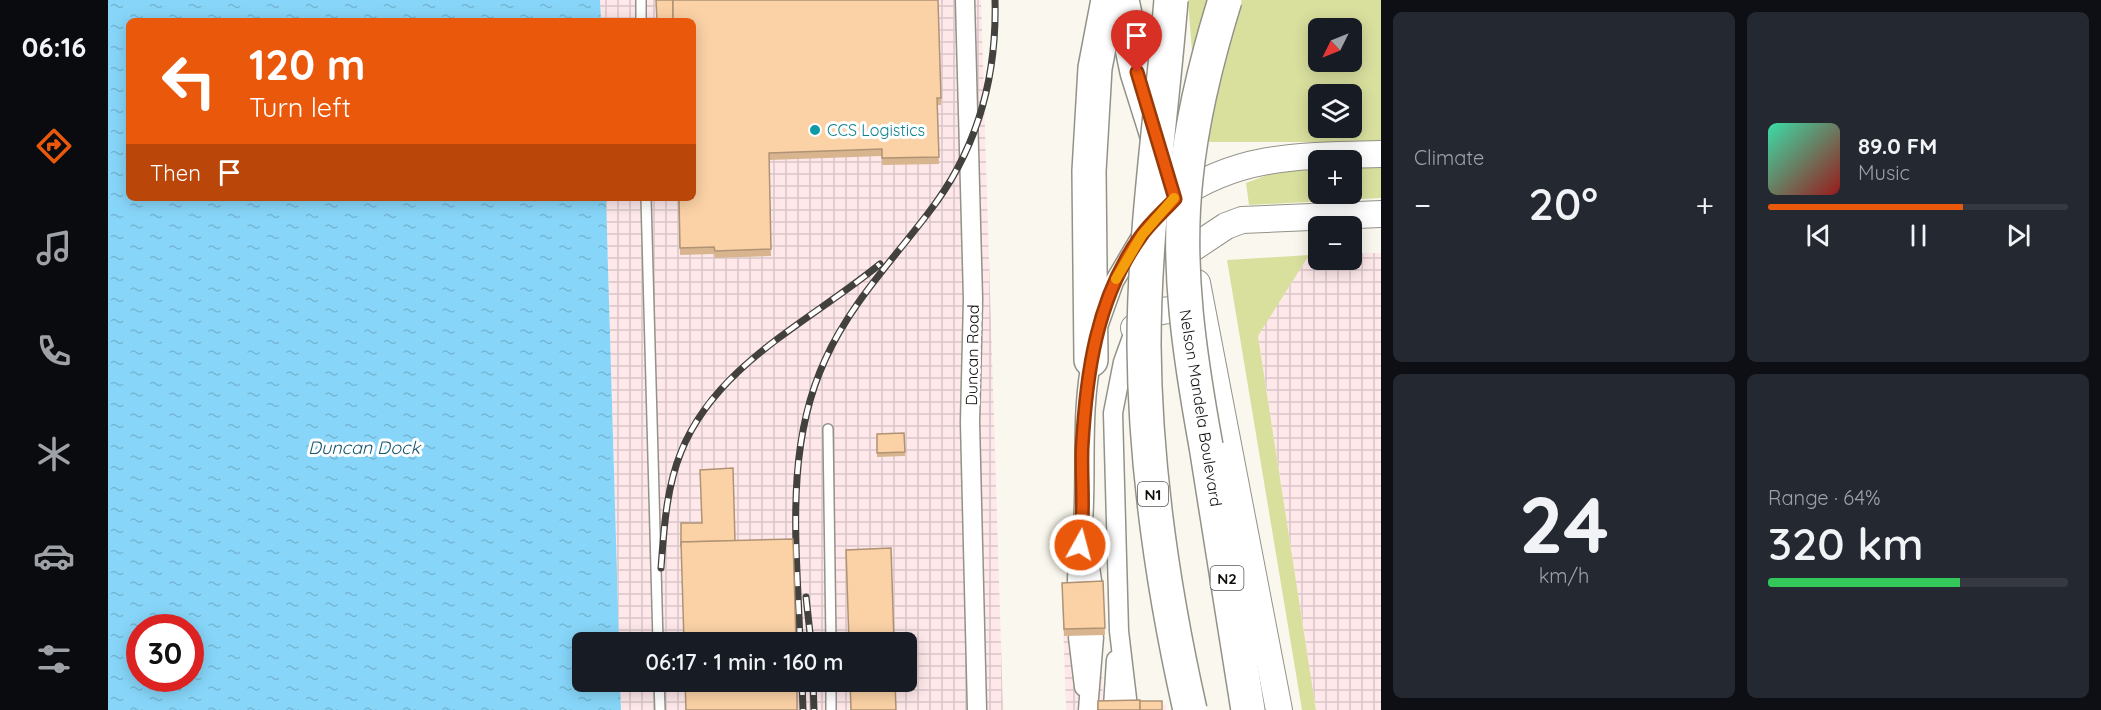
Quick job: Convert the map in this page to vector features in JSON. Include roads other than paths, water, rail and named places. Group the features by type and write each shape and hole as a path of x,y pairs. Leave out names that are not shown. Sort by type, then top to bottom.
{"highway":[{"path":"1091,360 1089,171 1095,68 1108,0"},
{"path":"1122,0 1125,24 1137,72 1175,199"},
{"name":"N1","path":"1171,0 1149,246 1144,345 1158,538 1165,590 1190,710"},
{"name":"Nelson Mandela Boulevard","path":"1225,0 1209,52 1194,120 1186,180 1185,303 1193,373 1248,710"}],"main road":[{"path":"1279,710 1190,250 1175,199 1207,178 1256,162 1284,156 1381,153"},
{"path":"1190,250 1226,226 1242,220 1381,214"},
{"path":"1134,328 1151,313 1170,309 1188,316 1197,323 1209,344"}],"street":[{"name":"Duncan Road","path":"965,0 973,289 970,422 977,710"},
{"path":"1085,587 1076,566 1083,524 1082,450 1091,360 1105,304 1126,260 1142,235 1175,199"},
{"path":"1120,707 1113,413 1118,379 1134,328 1160,283 1190,250"},
{"path":"1086,407 1113,413"},
{"path":"1086,637 1088,710"}],"lane":[{"path":"641,0 641,18"},
{"path":"646,201 658,632"},
{"path":"828,429 831,632"},
{"path":"659,692 660,710"},
{"path":"831,692 831,710"}],"water":[{"name":"Duncan Dock","path":"108,0 600,0 601,18 126,18 126,201 606,201 619,632 572,632 572,692 620,692 621,710 108,710"}],"railway":[{"path":"800,632 796,499 803,428 812,394 835,340 859,301 929,212 960,164 972,138 988,85 995,29 995,0"},
{"path":"661,568 666,509 672,480 681,452 697,421 717,394 741,369 768,346 880,264"},
{"path":"806,597 810,632"},
{"path":"802,692 803,710"},
{"path":"813,692 814,710"}],"place":[{"name":"CCS Logistics","path":"815,130"}]}
